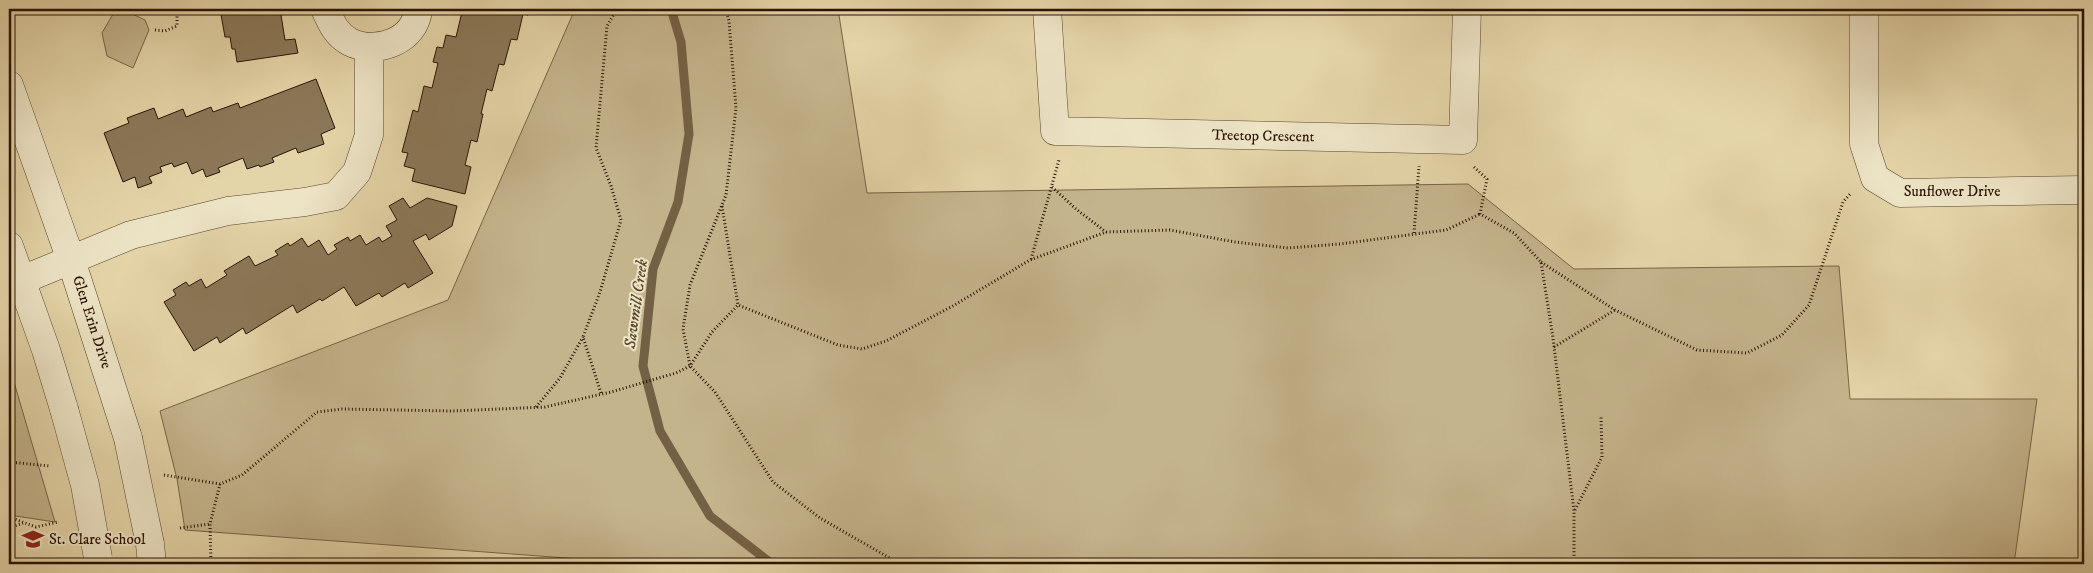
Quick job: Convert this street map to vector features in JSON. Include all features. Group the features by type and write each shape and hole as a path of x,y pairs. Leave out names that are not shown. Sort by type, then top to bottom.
{"street":[{"path":"325,9 333,28 349,42 369,48 390,45 408,33 418,14 418,9"},
{"path":"1046,9 1055,132 1066,132"},
{"name":"Treetop Crescent","path":"1066,132 1463,140 1467,9"},
{"name":"Sunflower Drive","path":"1864,9 1864,144 1875,178 1900,193 2084,190"},
{"path":"22,280 131,235 228,211 305,202 336,196 357,172 369,136 369,48"},
{"name":"Glen Erin Drive","path":"9,85 72,260 104,356 128,438 151,554"},
{"path":"9,246 46,350 86,485 99,561"}],"path":[{"path":"155,30 165,31 177,26 176,9"},
{"path":"535,408 560,378 583,337 600,292 621,220 611,186 596,148 607,26 617,9"},
{"path":"726,9 729,21 736,108 726,195 690,285 683,329 690,366 715,392 773,482 820,518 900,564"},
{"path":"1030,260 1066,132"},
{"path":"1414,233 1419,163 1435,139 1487,179 1480,214"},
{"path":"1480,214 1514,233 1541,262 1615,310 1697,350 1747,353 1782,335 1809,305 1843,202 1871,165"},
{"path":"1052,187 1076,209 1106,232"},
{"path":"722,206 738,305"},
{"path":"738,305 838,345 862,349 886,341 951,307 1030,260 1106,232 1170,230 1235,242 1288,248 1340,244 1446,230 1480,214"},
{"path":"1541,262 1554,347 1574,511 1574,560 1572,564"},
{"path":"180,476 220,484 242,475 317,412 342,409 453,411 545,407 611,392 676,373 690,366 712,332 738,305"},
{"path":"1554,347 1615,310"},
{"path":"583,337 601,394"},
{"path":"1574,511 1602,456 1601,415"},
{"path":"9,462 33,464"},
{"path":"211,564 210,524 220,484"},
{"path":"9,517 36,527 58,522"},
{"path":"9,528 23,522"},
{"path":"180,528 210,524"}],"shaded area":[{"path":"116,9 122,9 145,20 149,30 133,68 107,56 102,33"},
{"path":"575,9 838,9 867,193 1468,184 1574,269 1839,266 1850,399 2037,399 2014,564 589,564 580,559 185,530 177,479 160,411 448,300"},
{"path":"9,365 55,522 9,515"}],"building":[{"path":"220,9 285,9 286,14 281,15 285,40 295,39 298,53 237,62 235,49 232,49 230,37 225,37"},
{"path":"458,9 530,9 528,15 523,14 517,40 511,39 504,65 499,64 492,91 487,89 477,142 471,140 465,165 471,167 465,194 412,181 415,169 404,166 408,153 402,152 413,110 418,112 424,86 432,88 438,63 433,62 437,47 443,48 446,35 456,37 462,12 458,11"},
{"path":"316,79 335,128 321,134 324,144 298,153 296,148 272,158 274,162 260,167 259,165 247,169 243,158 218,168 220,172 206,177 203,169 192,174 187,162 174,167 172,163 160,167 162,172 149,177 152,183 138,188 135,177 123,182 104,133 129,123 127,118 154,108 158,119 183,109 186,117 211,107 213,112 238,103 240,108"},
{"path":"403,198 410,208 427,198 457,206 452,226 429,240 426,234 413,241 433,273 408,288 405,283 382,297 379,293 356,306 344,287 322,301 320,299 297,313 293,305 246,334 243,328 220,343 217,337 194,351 164,302 176,295 173,290 186,282 189,286 201,279 206,288 227,275 224,271 249,256 255,266 278,255 275,251 288,243 290,246 302,238 308,247 319,240 328,255 337,249 334,245 348,237 350,241 360,235 366,245 379,237 382,242 392,236 386,226 397,220 389,206"}],"waterway":[{"name":"Sawmill Creek","path":"671,9 681,42 689,134 678,202 653,269 643,366 660,431 710,516 772,564"}],"place":[{"name":"St. Clare School","path":"33,539"}]}
